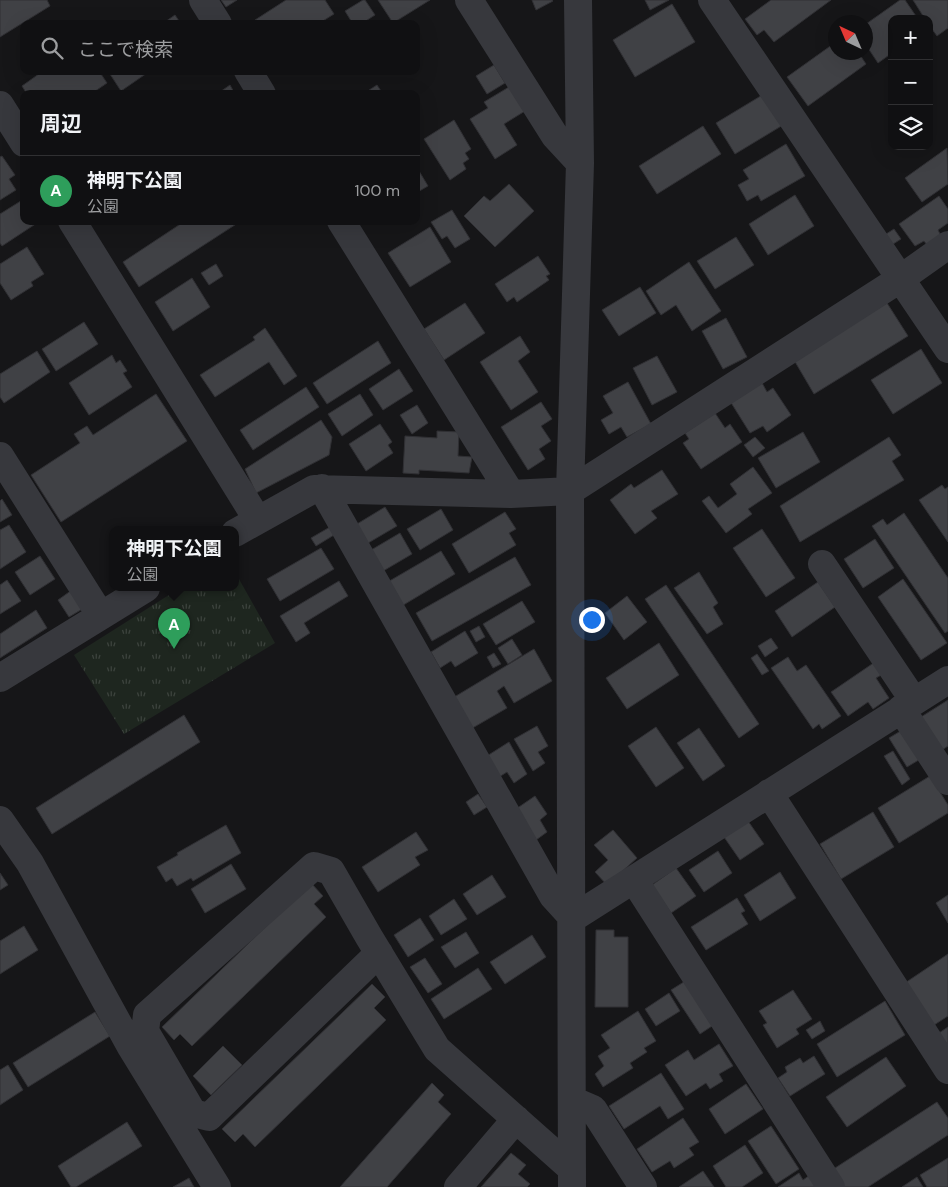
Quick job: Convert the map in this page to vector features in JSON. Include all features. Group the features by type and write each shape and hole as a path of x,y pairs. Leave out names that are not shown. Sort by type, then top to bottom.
{"street":[{"path":"203,0 216,20"},
{"path":"469,0 554,136 580,163"},
{"path":"572,1178 573,918 570,491 580,163 578,0"},
{"path":"712,0 948,349"},
{"path":"250,75 260,90"},
{"path":"0,105 20,138"},
{"path":"74,225 246,526 314,488 511,494 570,491 900,279 948,244"},
{"path":"343,225 511,494"},
{"path":"0,456 101,616"},
{"path":"322,488 553,896 573,918"},
{"path":"822,564 908,705 948,781"},
{"path":"0,678 141,591"},
{"path":"573,918 948,680"},
{"path":"770,793 948,1070"},
{"path":"0,820 30,863 131,1047 216,1187"},
{"path":"379,953 209,1116 193,1113 145,1031 147,1015 314,866 331,871 437,1049 516,1118 572,1178"},
{"path":"634,880 831,1187"},
{"path":"572,1100 593,1109 643,1187"},
{"path":"458,1187 516,1118"}],"green space":[{"path":"239,579 275,643 124,734 74,655 175,591 239,591"}],"building":[{"path":"0,0 47,0 50,6 27,20 20,20 20,25 0,37"},
{"path":"221,0 237,0 226,7"},
{"path":"286,0 325,0 334,14 324,20 255,20"},
{"path":"365,0 375,15 367,20 351,20 345,11"},
{"path":"378,0 430,0 398,20 391,20"},
{"path":"532,0 552,0 553,1 536,10"},
{"path":"645,0 669,0 650,10"},
{"path":"771,0 831,0 774,42 764,30 757,35 745,19"},
{"path":"900,0 905,0 915,15 888,15 888,56 878,63 873,56 873,19"},
{"path":"913,0 948,0 948,28 937,36 933,30 933,15 922,15"},
{"path":"672,4 695,42 635,77 613,40"},
{"path":"175,15 178,20 168,20"},
{"path":"828,48 828,60 863,60 866,64 808,106 787,77"},
{"path":"494,65 505,83 487,94 476,76"},
{"path":"37,75 102,75 107,83 97,90 24,90 22,86"},
{"path":"111,75 144,75 122,90 120,90"},
{"path":"230,85 233,90 223,90"},
{"path":"377,85 380,90 369,90"},
{"path":"509,87 525,111 504,124 517,145 495,159 470,119 488,108 484,102"},
{"path":"764,94 783,125 735,154 716,123"},
{"path":"454,120 471,149 465,153 469,159 463,163 466,169 450,180 424,139"},
{"path":"703,126 721,154 657,194 639,166"},
{"path":"786,144 805,176 761,201 758,195 747,201 738,185 749,179 743,170"},
{"path":"947,148 948,184 922,202 905,178"},
{"path":"2,156 15,175 9,179 16,190 0,200 0,157"},
{"path":"420,173 428,186 420,191"},
{"path":"509,184 534,211 495,247 464,216 484,196 490,201"},
{"path":"795,195 814,226 768,255 749,224"},
{"path":"939,196 948,209 948,223 938,230 941,236 927,245 924,241 915,246 899,224"},
{"path":"20,202 20,225 34,225 2,246 0,243 0,214"},
{"path":"452,210 470,239 455,248 447,236 442,239 431,222"},
{"path":"179,225 235,225 139,287 123,262"},
{"path":"430,227 451,262 410,287 388,253"},
{"path":"894,229 901,239 890,246 883,236"},
{"path":"736,237 754,265 715,289 697,261"},
{"path":"27,247 44,274 31,282 33,286 11,300 0,283 0,264"},
{"path":"538,256 550,274 546,276 549,280 517,302 514,297 507,302 495,284"},
{"path":"689,262 721,311 692,331 676,305 661,315 646,291"},
{"path":"216,264 223,276 209,285 201,273"},
{"path":"192,278 210,307 173,331 155,302"},
{"path":"640,287 656,313 619,336 602,310"},
{"path":"465,303 485,333 444,360 424,329"},
{"path":"887,303 908,336 814,394 794,360"},
{"path":"726,318 747,357 723,369 702,331"},
{"path":"84,322 98,344 56,371 42,349"},
{"path":"265,328 297,376 284,385 269,362 215,397 200,375 255,340 253,337"},
{"path":"520,336 530,352 518,361 538,392 511,410 480,362"},
{"path":"378,341 391,363 327,404 313,383"},
{"path":"921,349 942,383 893,414 871,380"},
{"path":"37,351 50,372 4,403 0,397 0,374"},
{"path":"112,355 116,363 120,360 127,371 123,373 132,387 89,415 69,383"},
{"path":"657,356 677,392 652,405 633,368"},
{"path":"399,369 413,391 383,410 369,389"},
{"path":"761,381 767,392 773,388 791,415 767,432 763,426 750,433 730,401"},
{"path":"628,382 651,424 627,437 621,427 609,434 601,420 613,413 603,396"},
{"path":"306,387 319,407 253,450 240,430"},
{"path":"156,394 187,441 61,522 31,475 80,443 74,434 87,426 93,435"},
{"path":"360,394 373,415 342,436 328,414"},
{"path":"541,402 552,419 541,426 551,441 539,449 545,459 528,470 501,427"},
{"path":"417,405 428,423 412,434 400,415"},
{"path":"715,413 725,428 730,424 742,442 701,469 683,443 689,439 685,433"},
{"path":"321,420 332,437 329,455 256,493 245,469"},
{"path":"380,424 392,442 388,445 393,453 366,471 349,444"},
{"path":"437,431 459,432 458,456 472,457 469,473 419,470 419,474 403,473 405,436 437,438"},
{"path":"803,432 820,462 776,488 758,458"},
{"path":"755,437 765,448 753,457 744,445"},
{"path":"889,437 901,455 892,461 904,480 800,542 780,506"},
{"path":"753,467 772,493 748,509 752,514 726,533 702,501 709,496 718,508 737,494 730,484"},
{"path":"662,470 678,494 651,511 657,518 635,534 610,500 631,484 634,488"},
{"path":"942,485 945,489 948,487 948,542 919,500"},
{"path":"2,499 12,515 0,522 0,501"},
{"path":"385,507 397,526 363,546 352,527"},
{"path":"441,509 453,530 420,550 407,529"},
{"path":"505,512 516,529 509,533 516,545 469,573 452,544"},
{"path":"904,513 948,578 948,631 945,633 872,526 883,519 887,525"},
{"path":"9,525 26,552 0,569 0,530"},
{"path":"330,527 334,535 316,546 311,538"},
{"path":"762,529 795,578 766,597 733,548"},
{"path":"400,533 412,554 378,574 366,553"},
{"path":"875,539 894,568 863,588 844,559"},
{"path":"321,548 334,569 280,601 267,579"},
{"path":"441,551 455,574 400,607 386,583"},
{"path":"40,556 55,579 30,595 15,572"},
{"path":"515,557 531,585 432,641 416,613"},
{"path":"699,572 718,603 713,607 723,624 707,634 674,588"},
{"path":"903,579 947,643 921,660 878,597"},
{"path":"7,580 21,601 0,614 0,585"},
{"path":"339,581 348,596 304,623 310,633 296,642 280,616"},
{"path":"818,582 835,607 792,637 775,611"},
{"path":"666,585 759,724 739,738 645,599"},
{"path":"72,590 84,608 69,617 58,600"},
{"path":"627,596 647,622 624,640 605,613"},
{"path":"522,601 535,622 496,645 483,624"},
{"path":"36,610 47,628 0,658 0,634"},
{"path":"479,626 485,637 476,642 470,631"},
{"path":"465,631 478,653 455,667 451,661 440,668 431,652"},
{"path":"771,638 778,648 765,657 758,646"},
{"path":"512,639 522,655 508,664 498,648"},
{"path":"659,643 679,675 627,709 606,678"},
{"path":"534,649 552,681 514,703 504,686 497,691 507,708 469,730 451,699"},
{"path":"494,653 501,664 493,668 487,657"},
{"path":"757,654 769,671 762,675 751,658"},
{"path":"788,657 797,671 806,665 841,716 822,729 819,724 813,729 771,668"},
{"path":"875,662 883,674 876,678 889,698 873,709 868,702 848,716 831,692"},
{"path":"948,700 948,746 942,750 921,717"},
{"path":"184,715 200,742 52,834 36,808"},
{"path":"537,726 548,746 538,752 545,763 533,771 514,739"},
{"path":"656,727 684,768 656,787 628,746"},
{"path":"699,728 725,766 703,781 677,743"},
{"path":"904,729 922,758 907,767 889,738"},
{"path":"509,742 527,774 514,783 507,772 499,777 487,756"},
{"path":"893,751 910,779 902,785 884,756"},
{"path":"930,776 948,805 948,813 899,843 878,808"},
{"path":"478,794 487,807 474,815 466,802"},
{"path":"535,796 547,814 540,820 547,832 536,840 516,809"},
{"path":"873,812 894,847 841,879 820,844"},
{"path":"748,821 764,844 740,860 724,837"},
{"path":"226,825 241,853 193,881 191,878 177,886 172,878 166,882 157,867 178,855 177,853"},
{"path":"613,830 637,858 607,885 595,872 608,860 594,845"},
{"path":"416,832 428,850 415,857 420,865 378,892 362,867"},
{"path":"718,851 732,873 704,892 689,870"},
{"path":"231,864 246,889 205,913 191,889"},
{"path":"676,868 696,896 671,913 652,885"},
{"path":"780,872 796,898 760,921 744,895"},
{"path":"0,873 8,885 0,890"},
{"path":"492,875 506,897 477,915 463,894"},
{"path":"311,883 323,896 314,904 326,917 192,1046 180,1034 174,1040 162,1027"},
{"path":"948,895 948,923 936,903"},
{"path":"737,898 745,911 741,913 748,924 706,950 691,927"},
{"path":"454,899 467,919 441,935 429,916"},
{"path":"420,918 434,940 408,957 394,935"},
{"path":"24,926 38,950 0,974 0,941"},
{"path":"596,930 614,930 614,937 628,937 628,1007 595,1007"},
{"path":"466,932 479,953 455,968 441,947"},
{"path":"532,935 546,957 505,984 490,962"},
{"path":"948,954 948,1016 931,1027 902,985"},
{"path":"425,958 442,984 428,993 410,967"},
{"path":"478,968 492,989 444,1019 431,999"},
{"path":"687,980 715,1024 700,1034 671,990"},
{"path":"372,984 385,997 374,1008 386,1020 255,1147 243,1134 235,1142 222,1129"},
{"path":"793,990 812,1019 796,1029 799,1034 777,1048 763,1025 767,1023 759,1011"},
{"path":"669,993 680,1011 656,1026 645,1009"},
{"path":"885,1001 905,1035 837,1077 817,1044"},
{"path":"638,1011 656,1041 644,1048 647,1052 630,1063 633,1068 603,1087 595,1074 604,1066 598,1056 610,1048 601,1035"},
{"path":"95,1012 110,1036 28,1087 13,1063"},
{"path":"820,1021 825,1031 812,1039 806,1030"},
{"path":"948,1027 948,1046 939,1033"},
{"path":"719,1044 733,1066 719,1074 723,1081 710,1089 706,1083 686,1096 665,1065 688,1050 694,1060"},
{"path":"223,1046 242,1065 211,1095 193,1076"},
{"path":"814,1056 825,1074 790,1096 778,1078 787,1072 785,1067 800,1058 803,1063"},
{"path":"886,1057 906,1086 847,1127 826,1097"},
{"path":"8,1065 23,1090 0,1105 0,1070"},
{"path":"661,1073 684,1109 668,1119 660,1106 624,1129 609,1106"},
{"path":"432,1083 444,1095 438,1102 451,1114 387,1187 340,1187"},
{"path":"746,1084 763,1109 725,1134 709,1109"},
{"path":"937,1102 948,1118 948,1135 868,1187 843,1187 832,1170"},
{"path":"683,1118 699,1142 689,1148 694,1155 674,1168 670,1161 652,1172 637,1149"},
{"path":"127,1122 142,1146 76,1187 71,1187 58,1166"},
{"path":"771,1126 799,1169 776,1184 748,1141"},
{"path":"745,1145 763,1173 742,1187 726,1187 713,1166"},
{"path":"511,1153 526,1165 518,1174 530,1184 527,1187 481,1187"},
{"path":"948,1158 948,1187 927,1187 920,1175"},
{"path":"703,1171 714,1187 679,1187"},
{"path":"799,1173 803,1180 810,1175 818,1187 778,1187"},
{"path":"917,1177 923,1187 902,1187"},
{"path":"189,1178 194,1187 173,1187"}],"place":[{"name":"神明下公園","path":"174,649"}]}
